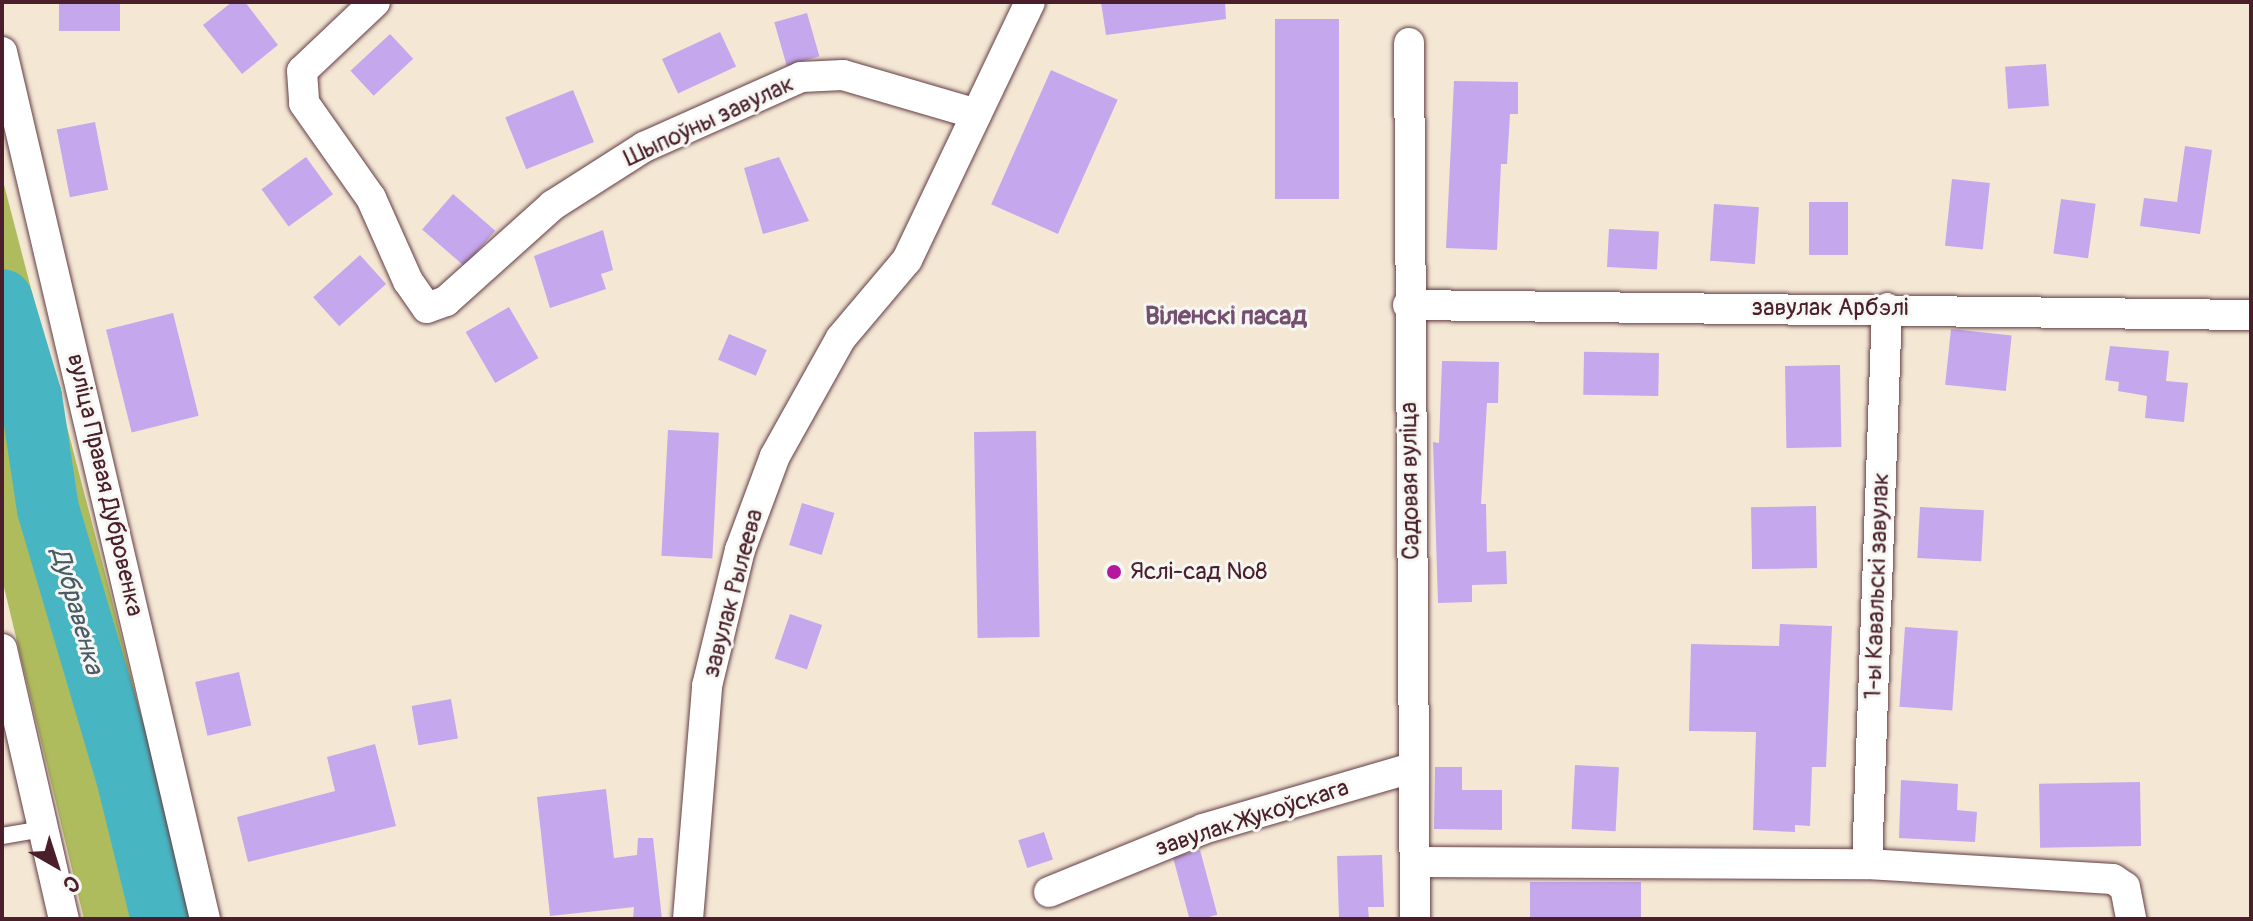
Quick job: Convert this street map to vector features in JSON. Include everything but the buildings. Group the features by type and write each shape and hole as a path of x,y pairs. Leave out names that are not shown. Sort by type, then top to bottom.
{"street":[{"name":"Шыпоўны завулак","path":"375,2 302,71 304,103 371,198 408,281 427,308 446,301 553,205 644,147 801,77 843,75 976,114"},
{"name":"завулак Рылеева","path":"688,919 707,686 740,550 775,456 841,338 907,260 1030,2"},
{"name":"Садовая вуліца","path":"1409,43 1408,305 1412,768 1417,862 1415,919"},
{"name":"вуліца Правая Дубровенка","path":"2,52 205,919"},
{"name":"завулак Арбэлі","path":"1408,305 1887,308 2251,315"},
{"name":"1-ы Кавальскі завулак","path":"1867,864 1887,308"},
{"path":"2,649 64,919"},
{"name":"завулак Жукоўскага","path":"1049,892 1203,829 1412,768"},
{"path":"1417,862 1867,864 2113,879 2125,887 2131,919"}],"lane":[{"path":"2,836 43,829"}],"green space":[{"path":"2,177 191,919 84,919 2,579"}],"waterway":[{"name":"Дубравенка","path":"2,300 31,397 48,509 129,785 162,919"}],"place":[{"name":"Яслі-сад №8","path":"1114,572"}],"district":[{"name":"Віленскі пасад","path":"1226,317"}]}
